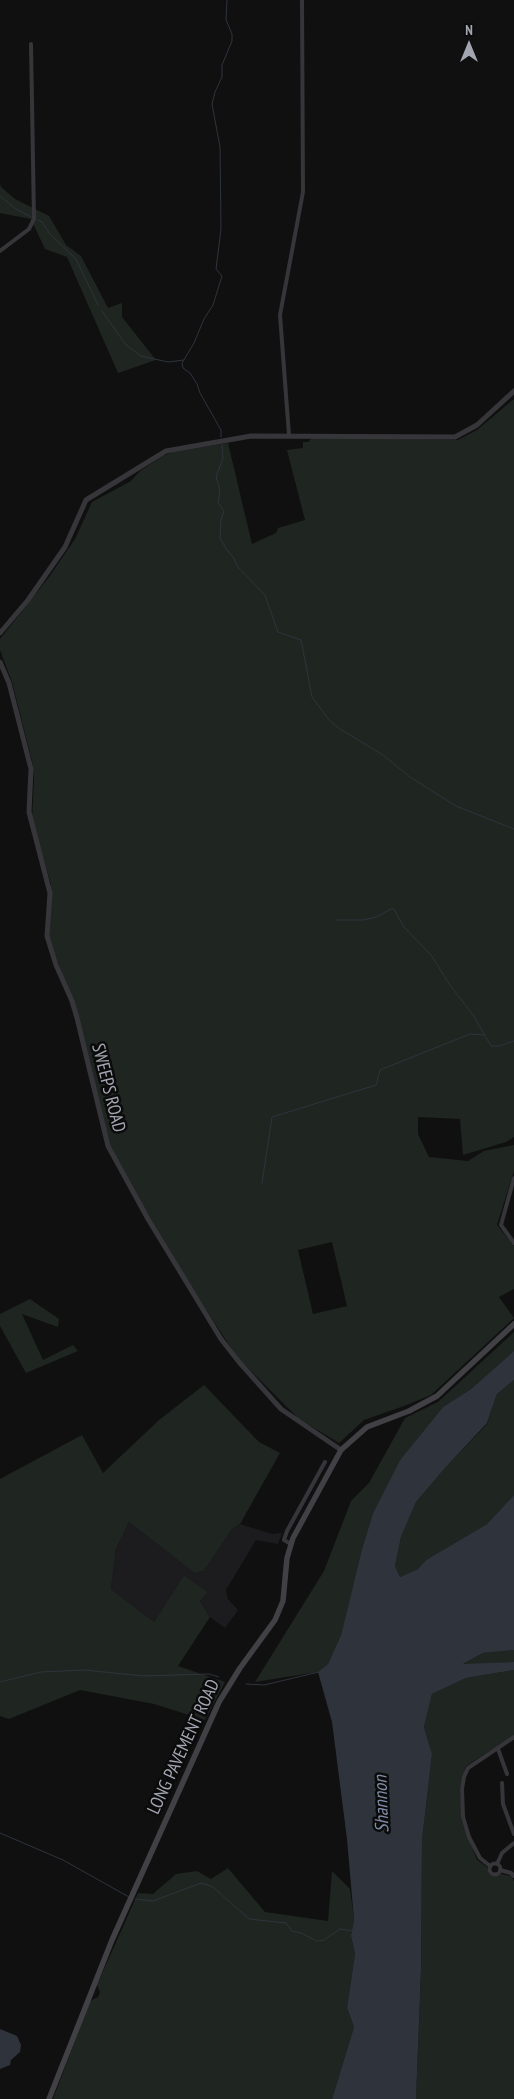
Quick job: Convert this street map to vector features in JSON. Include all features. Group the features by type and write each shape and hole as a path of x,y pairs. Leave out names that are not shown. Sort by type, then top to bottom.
{"main road":[{"name":"LONG PAVEMENT ROAD","path":"49,2099 112,1940 219,1702 240,1668 275,1620 282,1601 287,1558 291,1544 301,1520 341,1450 367,1427 416,1408 437,1396 514,1324"}],"street":[{"path":"289,435 280,315 303,192 302,0"},
{"path":"0,251 29,229 34,219 31,44"},
{"path":"0,633 28,600 65,547 86,500 166,451 251,436 455,438 477,425 514,391"},
{"name":"SWEEPS ROAD","path":"0,662 8,683 31,769 29,812 50,894 47,936 56,965 72,1001 77,1018 108,1146 221,1339 281,1409 341,1450"},
{"path":"514,1178 501,1225 514,1243"},
{"path":"291,1544 284,1540 287,1531 325,1462"},
{"path":"500,1870 496,1874 490,1871 490,1866 480,1858 469,1837 463,1817 462,1789 468,1768 514,1737"},
{"path":"498,1749 507,1774"},
{"path":"502,1782 503,1804 514,1834"},
{"path":"497,1864 502,1854 514,1843"},
{"path":"490,1866 494,1863 497,1864"},
{"path":"497,1864 500,1870 511,1873 514,1876"}],"shaded area":[{"path":"0,184 15,199 49,216 66,245 81,256 108,308 122,303 122,317 156,360 118,373 67,257 45,249 31,219 0,213"},
{"path":"514,399 514,1137 506,1142 463,1155 460,1119 418,1117 418,1134 429,1157 468,1161 484,1151 514,1145 514,1171 497,1225 514,1246 514,1289 499,1297 514,1318 431,1395 364,1420 339,1443 299,1419 237,1357 188,1282 143,1206 109,1143 80,1024 49,937 51,884 32,820 34,779 32,761 12,682 0,650 0,639 49,577 75,539 92,502 131,481 140,471 163,456 173,452 228,443 252,544 276,533 278,528 305,520 287,450 303,448 303,442 308,442 313,437 458,440 477,430","holes":["332,1242 347,1306 313,1314 298,1250"]},
{"path":"30,1299 59,1319 58,1327 22,1314 43,1360 73,1345 78,1351 26,1373 0,1326 0,1314"},
{"path":"514,1332 514,1351 471,1389 443,1407 400,1460 373,1513 362,1549 341,1635 328,1664 318,1672 255,1682 324,1571 351,1501 369,1483 405,1418 438,1402"},
{"path":"514,1380 514,1495 487,1524 426,1560 418,1569 400,1577 395,1566 401,1537 416,1502 487,1424 497,1394"},
{"path":"204,1385 259,1442 280,1453 240,1524 232,1529 204,1571 195,1573 129,1522 116,1549 111,1589 154,1622 184,1575 208,1592 200,1601 210,1617 178,1666 225,1682 205,1720 154,1704 80,1690 9,1719 0,1716 0,1479 82,1435 103,1473 159,1420"},
{"path":"129,1522 196,1573 204,1571 232,1529 240,1524 272,1534 282,1533 278,1544 256,1540 226,1590 228,1599 238,1610 225,1628 210,1617 200,1601 208,1592 184,1575 154,1622 111,1589 116,1549"},
{"path":"514,1650 514,1662 462,1665 483,1653"},
{"path":"514,1670 514,1735 466,1766 460,1788 462,1821 477,1860 487,1867 489,1874 512,1876 514,1882 514,2099 416,2099 421,1970 422,1840 432,1754 424,1727 432,1694 466,1678"},
{"path":"228,1868 265,1912 328,1921 332,1871 350,1889 354,1919 351,1936 355,1954 347,2008 354,2027 332,2099 53,2099 90,2001 98,1997 100,1992 97,1985 138,1893 153,1894 176,1874 197,1871 211,1879"}],"water":[{"name":"Shannon","path":"514,1351 514,1380 497,1394 487,1423 416,1502 401,1537 395,1566 400,1577 418,1569 426,1560 487,1524 514,1495 514,1650 483,1653 463,1664 514,1662 514,1670 466,1678 432,1694 424,1727 432,1754 422,1840 421,1970 416,2099 332,2099 354,2027 347,2008 355,1954 351,1936 354,1919 347,1839 332,1722 318,1672 328,1664 341,1635 362,1549 373,1513 400,1460 443,1407 471,1389"},
{"path":"0,2029 17,2036 21,2045 20,2052 11,2060 10,2065 0,2069"}],"waterway":[{"path":"221,437 221,430 200,393 197,384 190,373 183,368 182,363 213,305 222,276 216,269 221,229 220,147 212,104 222,77 222,65 232,41 232,34 226,20 227,0"},
{"path":"0,196 16,209 31,217"},
{"path":"38,220 76,259 98,305"},
{"path":"102,311 126,345 141,356 168,362 184,360"},
{"path":"222,445 223,458 216,477 220,490 218,503 224,511 221,520 220,538 238,567 265,595 278,632 301,640 312,697 330,721 383,755 410,777 456,806 514,829"},
{"path":"337,920 363,920 376,917 393,908 404,927 431,955 450,985 473,1015 491,1046 499,1046 514,1041"},
{"path":"262,1183 272,1117 376,1085 380,1070 470,1034 485,1035"},
{"path":"0,1682 41,1672 84,1670 144,1676 209,1674 219,1677"},
{"path":"246,1684 264,1685 319,1672"},
{"path":"0,1833 63,1860 129,1897"},
{"path":"135,1899 153,1901 201,1883 213,1887 249,1919 286,1923 292,1931 317,1941 324,1940 340,1929 353,1931"}]}
